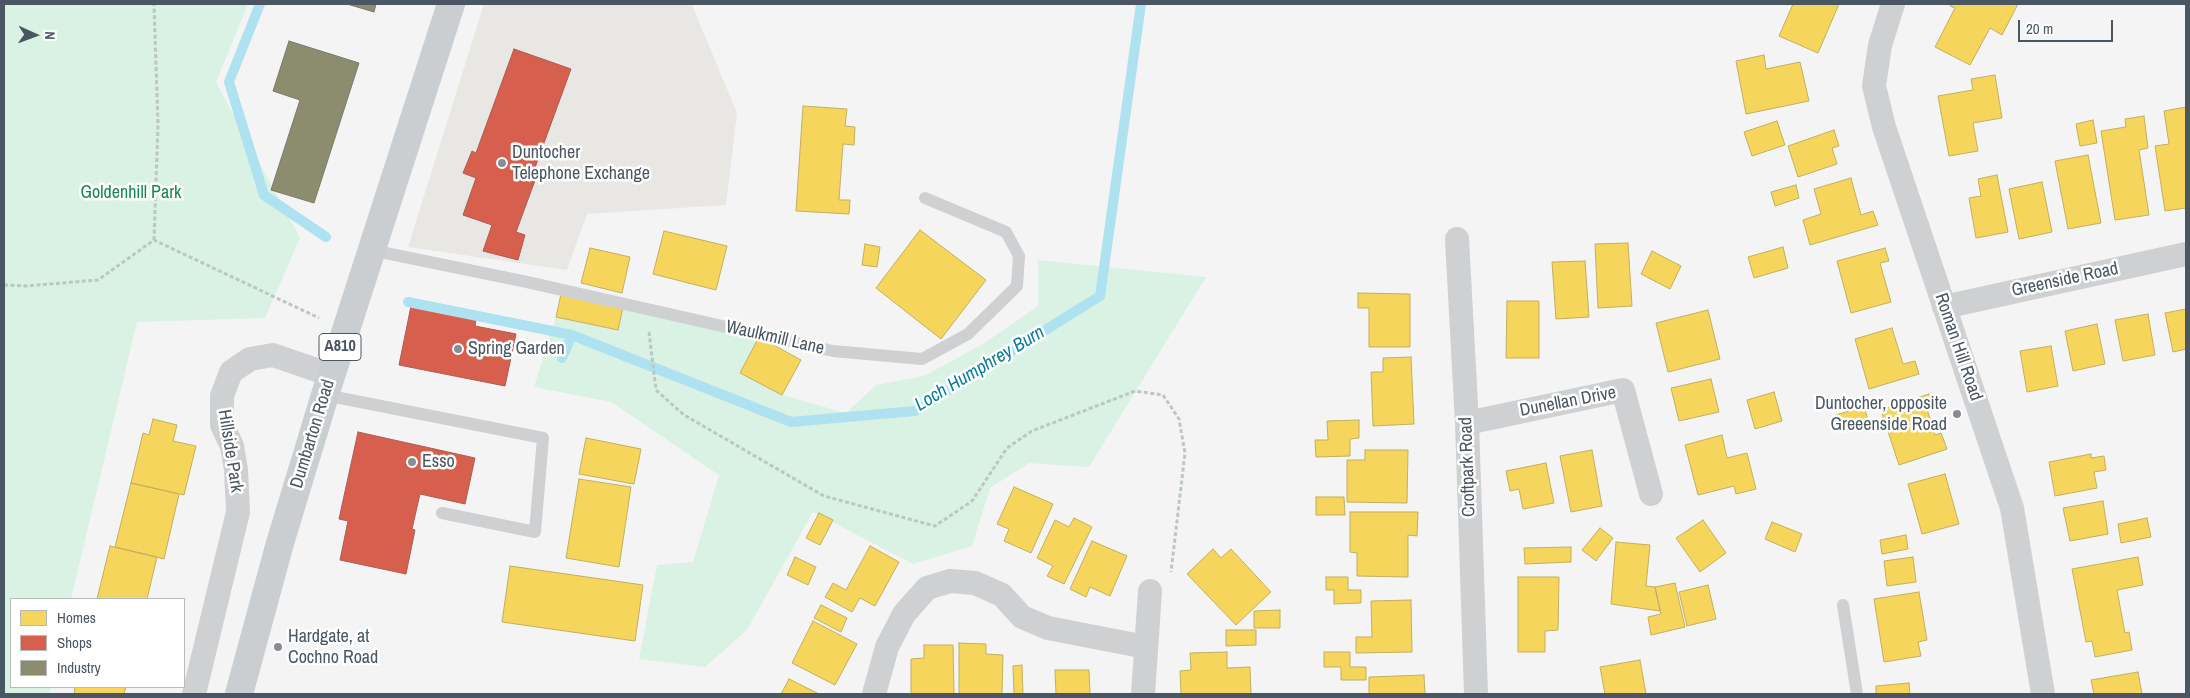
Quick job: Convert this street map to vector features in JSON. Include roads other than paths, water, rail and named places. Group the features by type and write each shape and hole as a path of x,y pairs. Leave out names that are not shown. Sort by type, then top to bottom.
{"main road":[{"name":"Dumbarton Road","path":"238,694 280,543 328,385 370,250 451,4"}],"street":[{"name":"Roman Hill Road","path":"1892,4 1880,45 1874,86 1884,127 2012,508 2043,694"},
{"name":"Croftpark Road","path":"1457,239 1467,423 1476,694"},
{"name":"Greenside Road","path":"1944,307 2186,254"},
{"name":"Hillside Park","path":"194,694 238,512 236,470 232,446 222,425 222,396 231,372 250,359 273,356 328,385"},
{"name":"Dunellan Drive","path":"1467,423 1623,390 1651,494"},
{"path":"874,694 887,647 904,614 927,588 950,581 974,583 1002,595 1022,617 1048,628 1146,648"},
{"path":"1142,694 1150,591"}],"lane":[{"name":"Waulkmill Lane","path":"370,250 527,282 833,351 922,359 968,334 1017,286 1019,256 1006,232 925,198"},
{"path":"328,385 543,438 535,532 442,513"},
{"path":"1843,605 1857,694"}],"waterway":[{"path":"260,4 229,82 264,195 326,237"},
{"name":"Loch Humphrey Burn","path":"408,302 572,335 791,422 915,411 1100,296 1141,4"},
{"path":"562,358 572,335"}],"place":[{"name":"Duntocher Telephone Exchange","path":"502,163"},
{"name":"Spring Garden","path":"458,349"},
{"name":"Duntocher, opposite Greeenside Road","path":"1957,414"},
{"name":"Esso","path":"412,462"},
{"name":"Hardgate, at Cochno Road","path":"278,647"}],"park label":[{"name":"Goldenhill Park","path":"131,193"}]}
